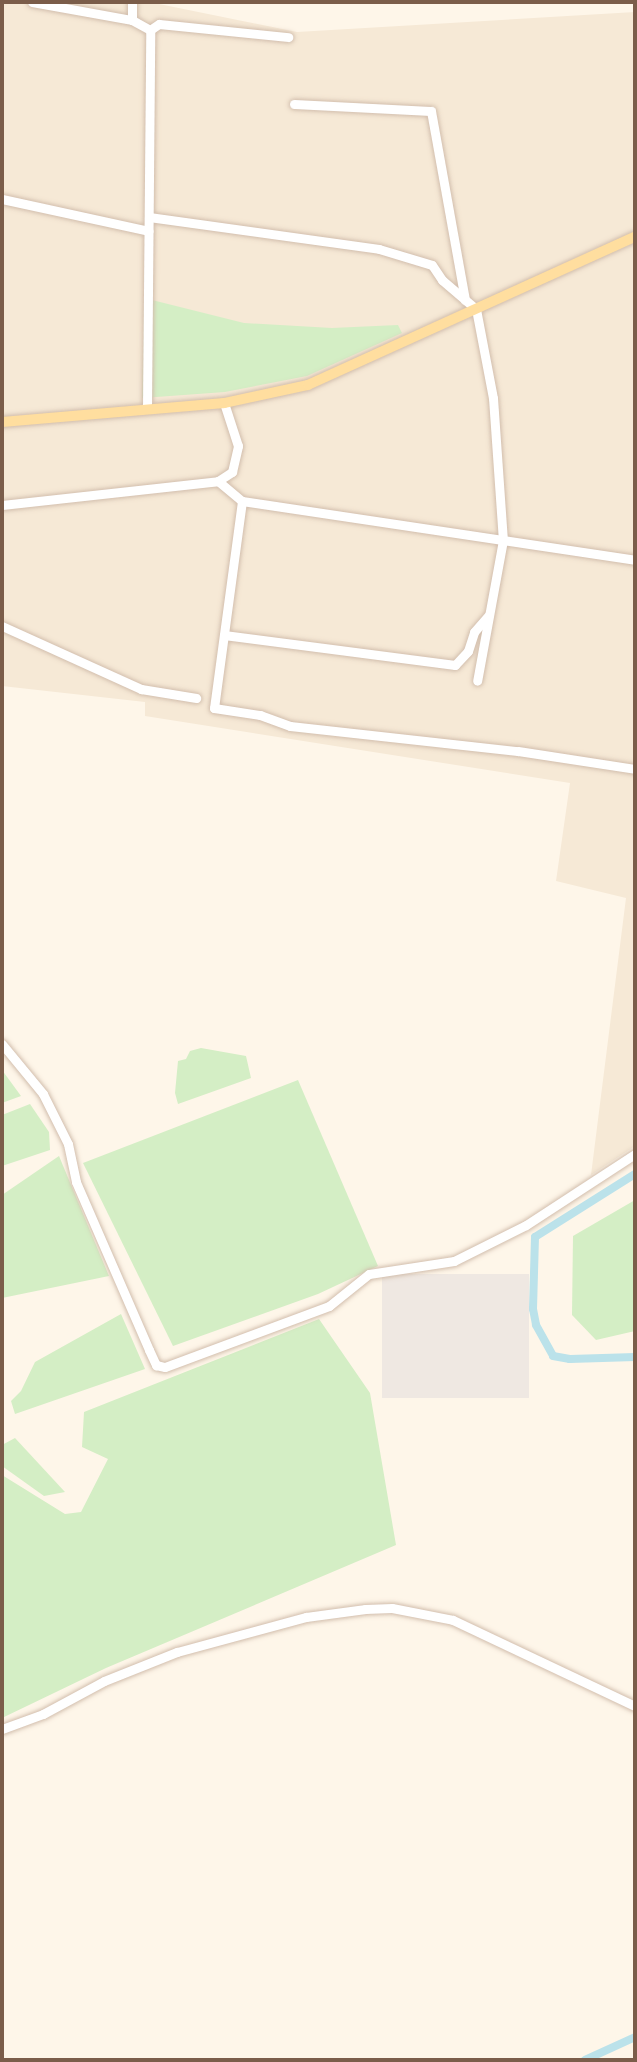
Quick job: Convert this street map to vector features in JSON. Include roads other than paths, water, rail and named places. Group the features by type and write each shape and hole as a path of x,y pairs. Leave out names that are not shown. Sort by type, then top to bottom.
{"main road":[{"path":"2,422 224,403 308,385 635,237"}],"street":[{"path":"32,2 132,20 149,30"},
{"path":"132,2 132,20"},
{"path":"149,30 159,24 288,37"},
{"path":"147,408 149,30"},
{"path":"294,104 431,111 465,300"},
{"path":"2,199 149,231"},
{"path":"149,218 379,249 432,265 476,309 493,398 503,540 477,681"},
{"path":"2,505 218,481 232,472 237,446 224,403"},
{"path":"218,481 242,501 635,560"},
{"path":"242,501 214,708 260,715 290,726 518,751 635,769"},
{"path":"224,635 455,665 468,651 474,632 489,615"},
{"path":"2,626 141,689 196,698"},
{"path":"2,1044 43,1094 68,1144 76,1182 149,1350 156,1365 165,1367 330,1306 369,1274 454,1261 526,1225 635,1154"},
{"path":"2,1729 43,1714 104,1681 177,1652 306,1617 392,1608 453,1620 635,1706"}],"waterway":[{"path":"635,1174 535,1237 533,1309 536,1325 553,1356 570,1359 635,1357"},
{"path":"585,2060 635,2037"}]}
